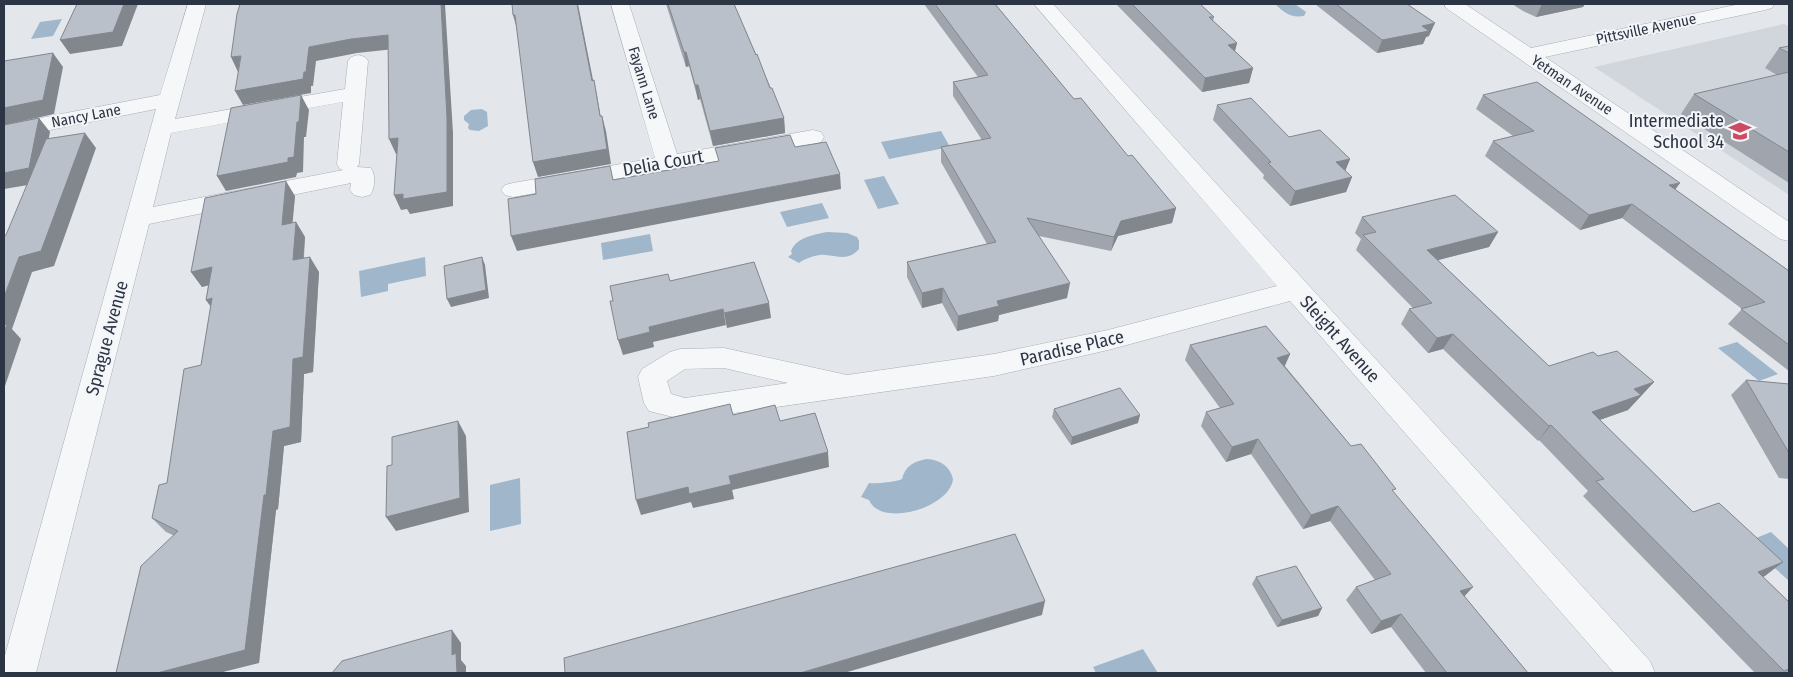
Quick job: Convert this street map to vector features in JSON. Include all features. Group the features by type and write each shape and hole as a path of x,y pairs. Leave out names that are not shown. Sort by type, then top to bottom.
{"street":[{"name":"Sprague Avenue","path":"18,673 169,100 197,4"},
{"name":"Fayann Lane","path":"620,4 668,162"},
{"name":"Sleight Avenue","path":"1043,4 1637,673"},
{"name":"Yetman Avenue","path":"1453,4 1789,233"},
{"name":"Pittsville Avenue","path":"1528,55 1765,4"},
{"path":"348,164 358,61"},
{"path":"162,128 355,94"},
{"name":"Nancy Lane","path":"4,132 169,100"},
{"name":"Delia Court","path":"513,190 813,137"},
{"path":"138,218 363,173 362,190"},
{"name":"Paradise Place","path":"844,385 724,358 680,359 652,377 660,403 685,408 994,365 1078,348 1296,290"}],"shaded area":[{"name":"Intermediate School 34","path":"1784,24 1789,26 1789,195 1594,67"}],"water":[{"path":"1275,4 1295,4 1306,12 1304,16 1291,15"},
{"path":"62,19 53,36 31,39 40,22"},
{"path":"482,109 487,112 488,126 479,131 470,130 468,128 469,124 464,120 464,116 471,110"},
{"path":"941,131 950,147 889,159 881,142"},
{"path":"884,176 899,204 878,209 864,180"},
{"path":"822,203 829,218 787,227 780,212"},
{"path":"827,232 847,233 857,237 859,249 847,256 819,255 799,263 788,257 792,254 791,251 794,246 801,240"},
{"path":"650,234 653,251 603,260 601,243"},
{"path":"425,257 426,276 388,284 388,291 361,297 359,271"},
{"path":"1737,342 1778,374 1759,381 1718,348"},
{"path":"927,459 944,464 952,474 953,479 949,489 928,506 914,511 887,513 876,508 869,500 861,497 869,483 902,479 908,467 918,461"},
{"path":"520,478 521,524 490,531 490,485"},
{"path":"1771,532 1789,549 1789,581 1746,542"},
{"path":"1143,649 1158,673 1096,673 1093,667"}],"building":[{"path":"77,4 124,4 113,32 60,40"},
{"path":"240,4 441,4 447,118 447,192 403,199 403,194 394,195 398,138 389,139 388,35 351,39 309,47 306,72 304,72 303,79 235,91 241,56 231,57"},
{"path":"512,4 577,4 592,81 594,80 600,116 602,116 607,149 533,162 515,15 513,15"},
{"path":"668,4 734,4 784,118 710,131 698,85 695,85 686,52 684,52"},
{"path":"935,4 995,4 1074,99 1081,98 1128,156 1132,155 1176,208 1121,221 1114,237 1027,218 1070,283 997,301 999,306 958,316 943,288 922,293 907,262 996,242 941,147 991,138 953,82 988,75"},
{"path":"1132,4 1200,4 1214,17 1209,17 1237,43 1228,45 1253,68 1205,78"},
{"path":"1336,4 1407,4 1435,23 1422,26 1429,31 1382,40"},
{"path":"1789,46 1789,53 1779,48"},
{"path":"53,53 43,100 4,108 4,61"},
{"path":"1789,72 1789,152 1694,94"},
{"path":"1537,82 1680,183 1669,185 1789,271 1789,345 1741,309 1765,302 1632,204 1589,215 1493,141 1534,131 1483,95"},
{"path":"301,95 294,157 288,158 288,162 217,176 231,108"},
{"path":"1251,98 1289,137 1320,130 1350,159 1336,162 1352,177 1295,191 1268,163 1271,162 1217,105"},
{"path":"39,118 29,168 4,173 4,125"},
{"path":"85,133 41,251 19,257 4,297 4,236 46,139"},
{"path":"790,135 795,147 826,142 840,174 511,236 508,199 536,194 535,179 610,166 613,180 719,161 715,148"},
{"path":"286,181 282,225 296,222 293,260 310,257 303,357 293,359 290,427 273,431 245,650 157,673 116,673 141,566 178,531 152,518 159,485 167,483 184,369 201,365 212,298 206,300 212,267 191,272 205,198"},
{"path":"1455,195 1498,232 1427,250 1549,366 1593,352 1598,356 1617,351 1654,382 1634,389 1641,395 1592,412 1693,512 1719,503 1783,562 1758,572 1789,602 1789,669 1784,671 1596,481 1604,479 1551,425 1549,426 1453,334 1437,338 1409,309 1432,303 1363,235 1376,232 1362,217"},
{"path":"482,257 486,290 447,299 444,266"},
{"path":"754,262 769,303 724,313 723,309 649,327 650,332 618,340 610,301 613,301 610,286 668,274 670,281"},
{"path":"1266,326 1290,354 1277,358 1351,446 1361,444 1396,489 1392,490 1473,587 1460,591 1528,673 1447,673 1401,614 1381,621 1356,587 1391,574 1338,506 1311,515 1258,439 1232,447 1206,412 1234,404 1190,345"},
{"path":"1746,380 1789,384 1789,453"},
{"path":"1120,388 1140,415 1072,437 1054,409"},
{"path":"730,404 733,415 775,405 780,421 815,413 828,452 729,476 731,484 689,494 688,487 636,500 627,432 649,427 648,423"},
{"path":"458,421 460,498 386,517 387,466 392,465 392,437"},
{"path":"1015,534 1045,601 800,673 565,673 564,658"},
{"path":"1296,566 1322,608 1282,620 1256,577"},
{"path":"452,630 452,655 456,653 457,673 332,673 342,661"}],"place":[{"name":"Intermediate School 34","path":"1740,131"}]}
